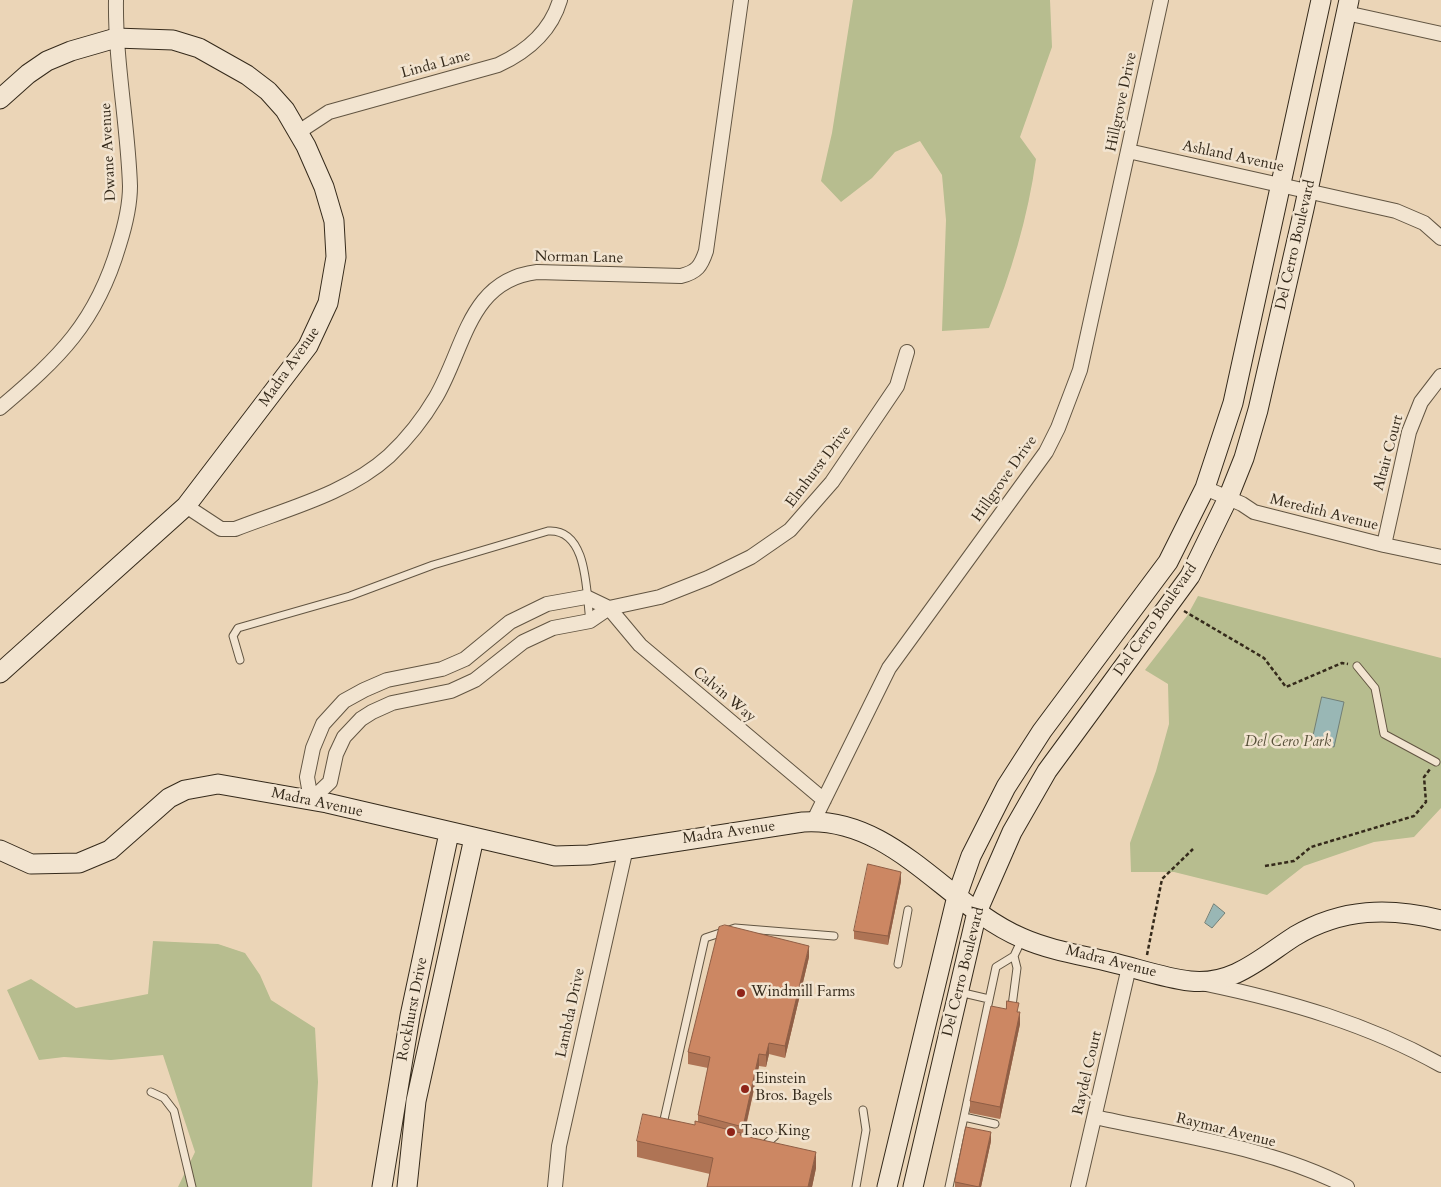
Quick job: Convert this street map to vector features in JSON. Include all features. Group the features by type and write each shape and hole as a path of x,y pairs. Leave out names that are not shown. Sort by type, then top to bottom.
{"street":[{"name":"Dwane Avenue","path":"0,408 62,352 86,322 104,290 126,222 130,188 116,38 116,0"},
{"name":"Linda Lane","path":"298,133 328,112 498,65 510,59 522,52 544,31 560,0"},
{"name":"Norman Lane","path":"186,506 221,529 235,529 348,485 388,457 413,432 436,396 478,305 498,286 520,274 537,272 682,276 693,273 701,266 706,251 741,0"},
{"name":"Hillgrove Drive","path":"813,822 889,668 1046,452 1058,428 1080,370 1161,0"},
{"name":"Del Cerro Boulevard","path":"887,1187 957,896 971,856 1006,786 1042,731 1168,562 1205,488 1233,403 1321,0"},
{"name":"Del Cerro Boulevard","path":"913,1187 977,912 1012,832 1047,771 1190,576 1228,498 1244,458 1258,410 1348,7"},
{"path":"1348,7 1441,34"},
{"name":"Madra Avenue","path":"0,99 28,74 47,61 71,51 116,38 173,40 199,48 247,75 268,91 285,110 306,146 324,186 334,221 336,257 328,303 308,346 186,506 0,674"},
{"name":"Ashland Avenue","path":"1128,151 1396,211 1424,223 1441,238"},
{"name":"Elmhurst Drive","path":"311,800 330,782 336,754 344,737 360,719 392,703 451,692 475,680 524,642 553,628 590,622 608,608 660,597 708,578 751,557 790,530 832,482 897,386 907,352"},
{"name":"Altair Court","path":"1384,545 1409,432 1421,402 1441,376"},
{"name":"Meredith Avenue","path":"1205,488 1254,512 1384,545 1441,557"},
{"path":"311,800 307,777 313,748 323,724 344,701 387,680 442,669 464,659 510,622 547,604 586,598 608,608"},
{"name":"Calvin Way","path":"608,608 640,645 824,800"},
{"name":"Madra Avenue","path":"0,850 31,864 79,863 110,850 169,798 185,790 218,784 311,800 555,856 589,855 626,848 813,822 833,824 864,833 904,855 977,912 1022,938 1129,967 1274,999 1341,1020 1401,1044 1441,1065"},
{"name":"Rockhurst Drive","path":"382,1187 410,1016 449,832"},
{"name":"Rockhurst Drive","path":"407,1187 416,1100 474,838"},
{"name":"Lambda Drive","path":"555,1187 558,1146 626,848"},
{"path":"1191,981 1228,977 1244,970 1311,928 1346,916 1382,910 1411,913 1441,920"},
{"name":"Raydel Court","path":"1078,1187 1129,967"},
{"name":"Raymar Avenue","path":"1095,1116 1254,1153 1323,1174 1347,1187"}],"lane":[{"path":"240,660 233,636 238,628 350,596 433,566 548,530 562,533 574,544 580,555 589,587 586,598 590,622"},
{"path":"1357,666 1376,688 1384,734 1436,762"},
{"path":"898,964 908,910"},
{"path":"673,1127 663,1124 706,938 735,928 834,936"},
{"path":"949,1187 996,967 1014,956 1022,938"},
{"path":"1012,1006 1017,968 1014,956"},
{"path":"958,992 989,999"},
{"path":"151,1092 164,1098 174,1111 192,1187"},
{"path":"856,1187 866,1130 863,1110"},
{"path":"964,1118 995,1124"},
{"path":"750,1146 760,1148 775,1136"}],"path":[{"path":"1170,603 1264,658 1286,687 1342,663 1357,666"},
{"path":"1264,866 1294,861 1311,847 1414,816 1426,802 1424,777 1436,762"},
{"path":"1147,957 1162,879 1193,849"}],"green space":[{"path":"853,0 1050,0 1052,47 1020,137 1036,159 1033,181 1018,245 989,328 942,331 946,220 942,175 920,141 895,152 872,178 841,202 821,181 832,133"},
{"name":"Del Cero Park","path":"1198,596 1441,658 1441,808 1414,837 1374,842 1304,866 1267,895 1174,872 1131,872 1130,843 1156,771 1169,724 1168,684 1145,670 1187,616"},
{"path":"153,941 218,944 245,953 260,975 271,1000 315,1028 318,1082 312,1187 178,1187 195,1152 163,1055 111,1060 64,1057 39,1060 7,990 31,979 76,1008 148,994"}],"water":[{"path":"1322,697 1344,702 1334,747 1312,742"},
{"path":"1214,904 1225,913 1212,928 1205,923"}],"building":[{"path":"868,864 901,872 888,936 854,931"},
{"path":"725,925 809,946 785,1046 769,1043 766,1055 759,1054 743,1127 698,1115 710,1057 688,1052 719,927"},
{"path":"1007,1001 1019,1003 1017,1012 1020,1012 1000,1107 970,1101 991,1006 1006,1009"},
{"path":"643,1114 695,1125 695,1121 741,1133 740,1135 816,1152 808,1187 707,1187 713,1158 637,1141"},
{"path":"966,1127 991,1132 979,1187 955,1182"}],"place":[{"name":"Windmill Farms","path":"741,993"},
{"name":"Einstein Bros. Bagels","path":"745,1089"},
{"name":"Taco King","path":"731,1132"}]}
